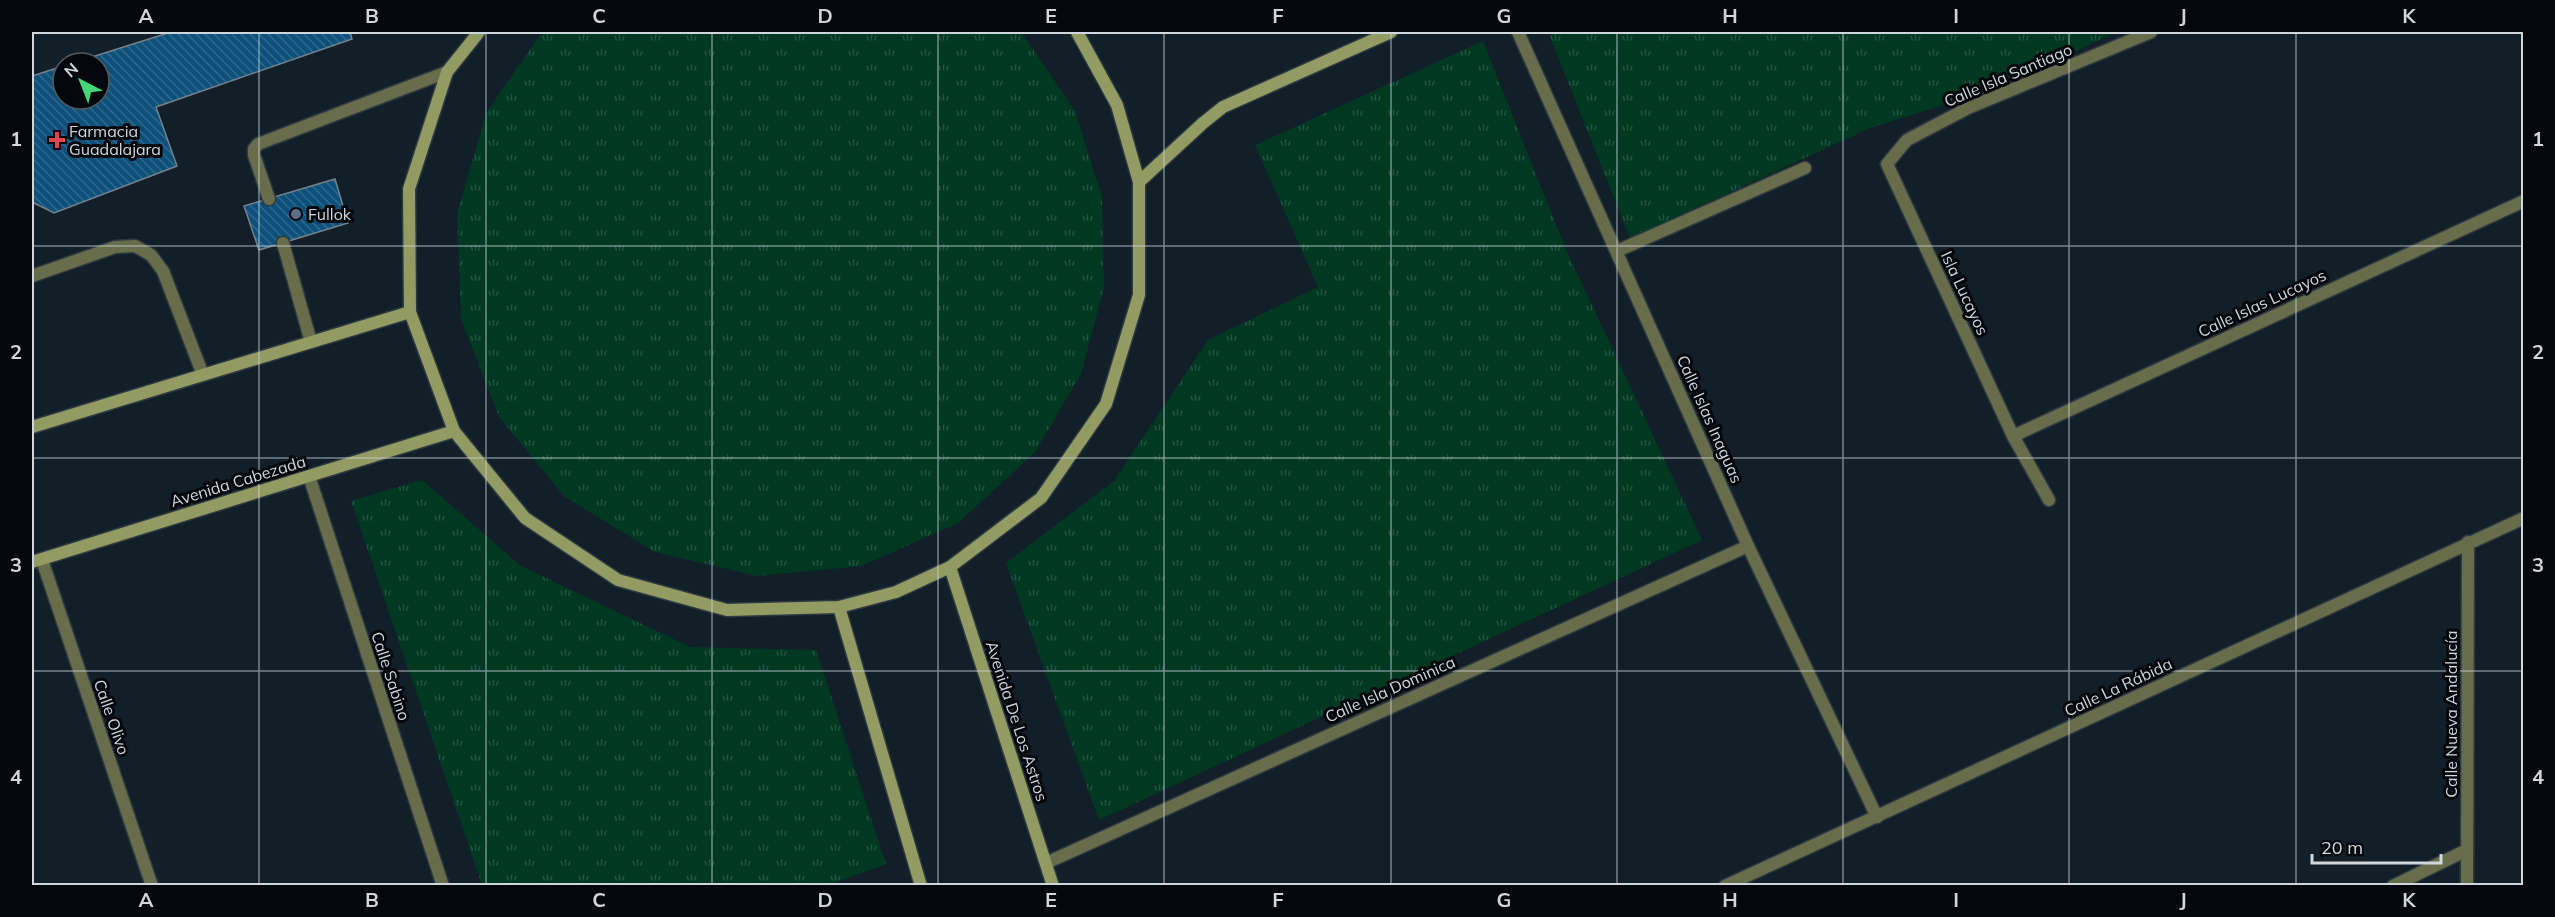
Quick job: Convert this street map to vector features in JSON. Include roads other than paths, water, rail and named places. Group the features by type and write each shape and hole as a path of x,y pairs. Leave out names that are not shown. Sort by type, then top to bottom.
{"main road":[{"path":"479,32 447,72 409,189 410,312 454,431 525,518 618,580 727,610 839,607 896,592 950,567 1041,498 1106,404 1139,295 1139,182 1117,105 1078,33 1093,32"},
{"path":"1139,182 1223,107 1391,32"},
{"path":"32,427 410,312"},
{"name":"Avenida Cabezada","path":"37,561 454,431"},
{"name":"Avenida De Los Astros","path":"950,567 1053,885"},
{"path":"839,607 921,885"}],"street":[{"name":"Calle Islas Inaguas","path":"1518,32 1748,546 1877,817"},
{"name":"Calle Isla Santiago","path":"1887,164 1907,140 1968,108 2151,32"},
{"path":"269,199 254,155 254,148 258,144 447,72"},
{"name":"Isla Lucayos","path":"1887,164 2013,436 2049,500"},
{"path":"1617,251 1805,168"},
{"name":"Calle Islas Lucayos","path":"2013,436 2523,201"},
{"path":"283,243 311,342"},
{"path":"32,276 115,247 135,246 151,255 163,271 203,375"},
{"name":"Calle Sabino","path":"309,476 442,885"},
{"name":"Calle La Rábida","path":"1725,885 2523,518"},
{"name":"Calle Nueva Andalucía","path":"2468,542 2468,885"},
{"name":"Calle Isla Dominica","path":"1046,863 1748,546"},
{"name":"Calle Olivo","path":"37,561 152,885"},
{"path":"2393,885 2467,850"}],"place":[{"name":"Farmacia Guadalajara","path":"57,140"},
{"name":"Fullok","path":"296,214"}]}
